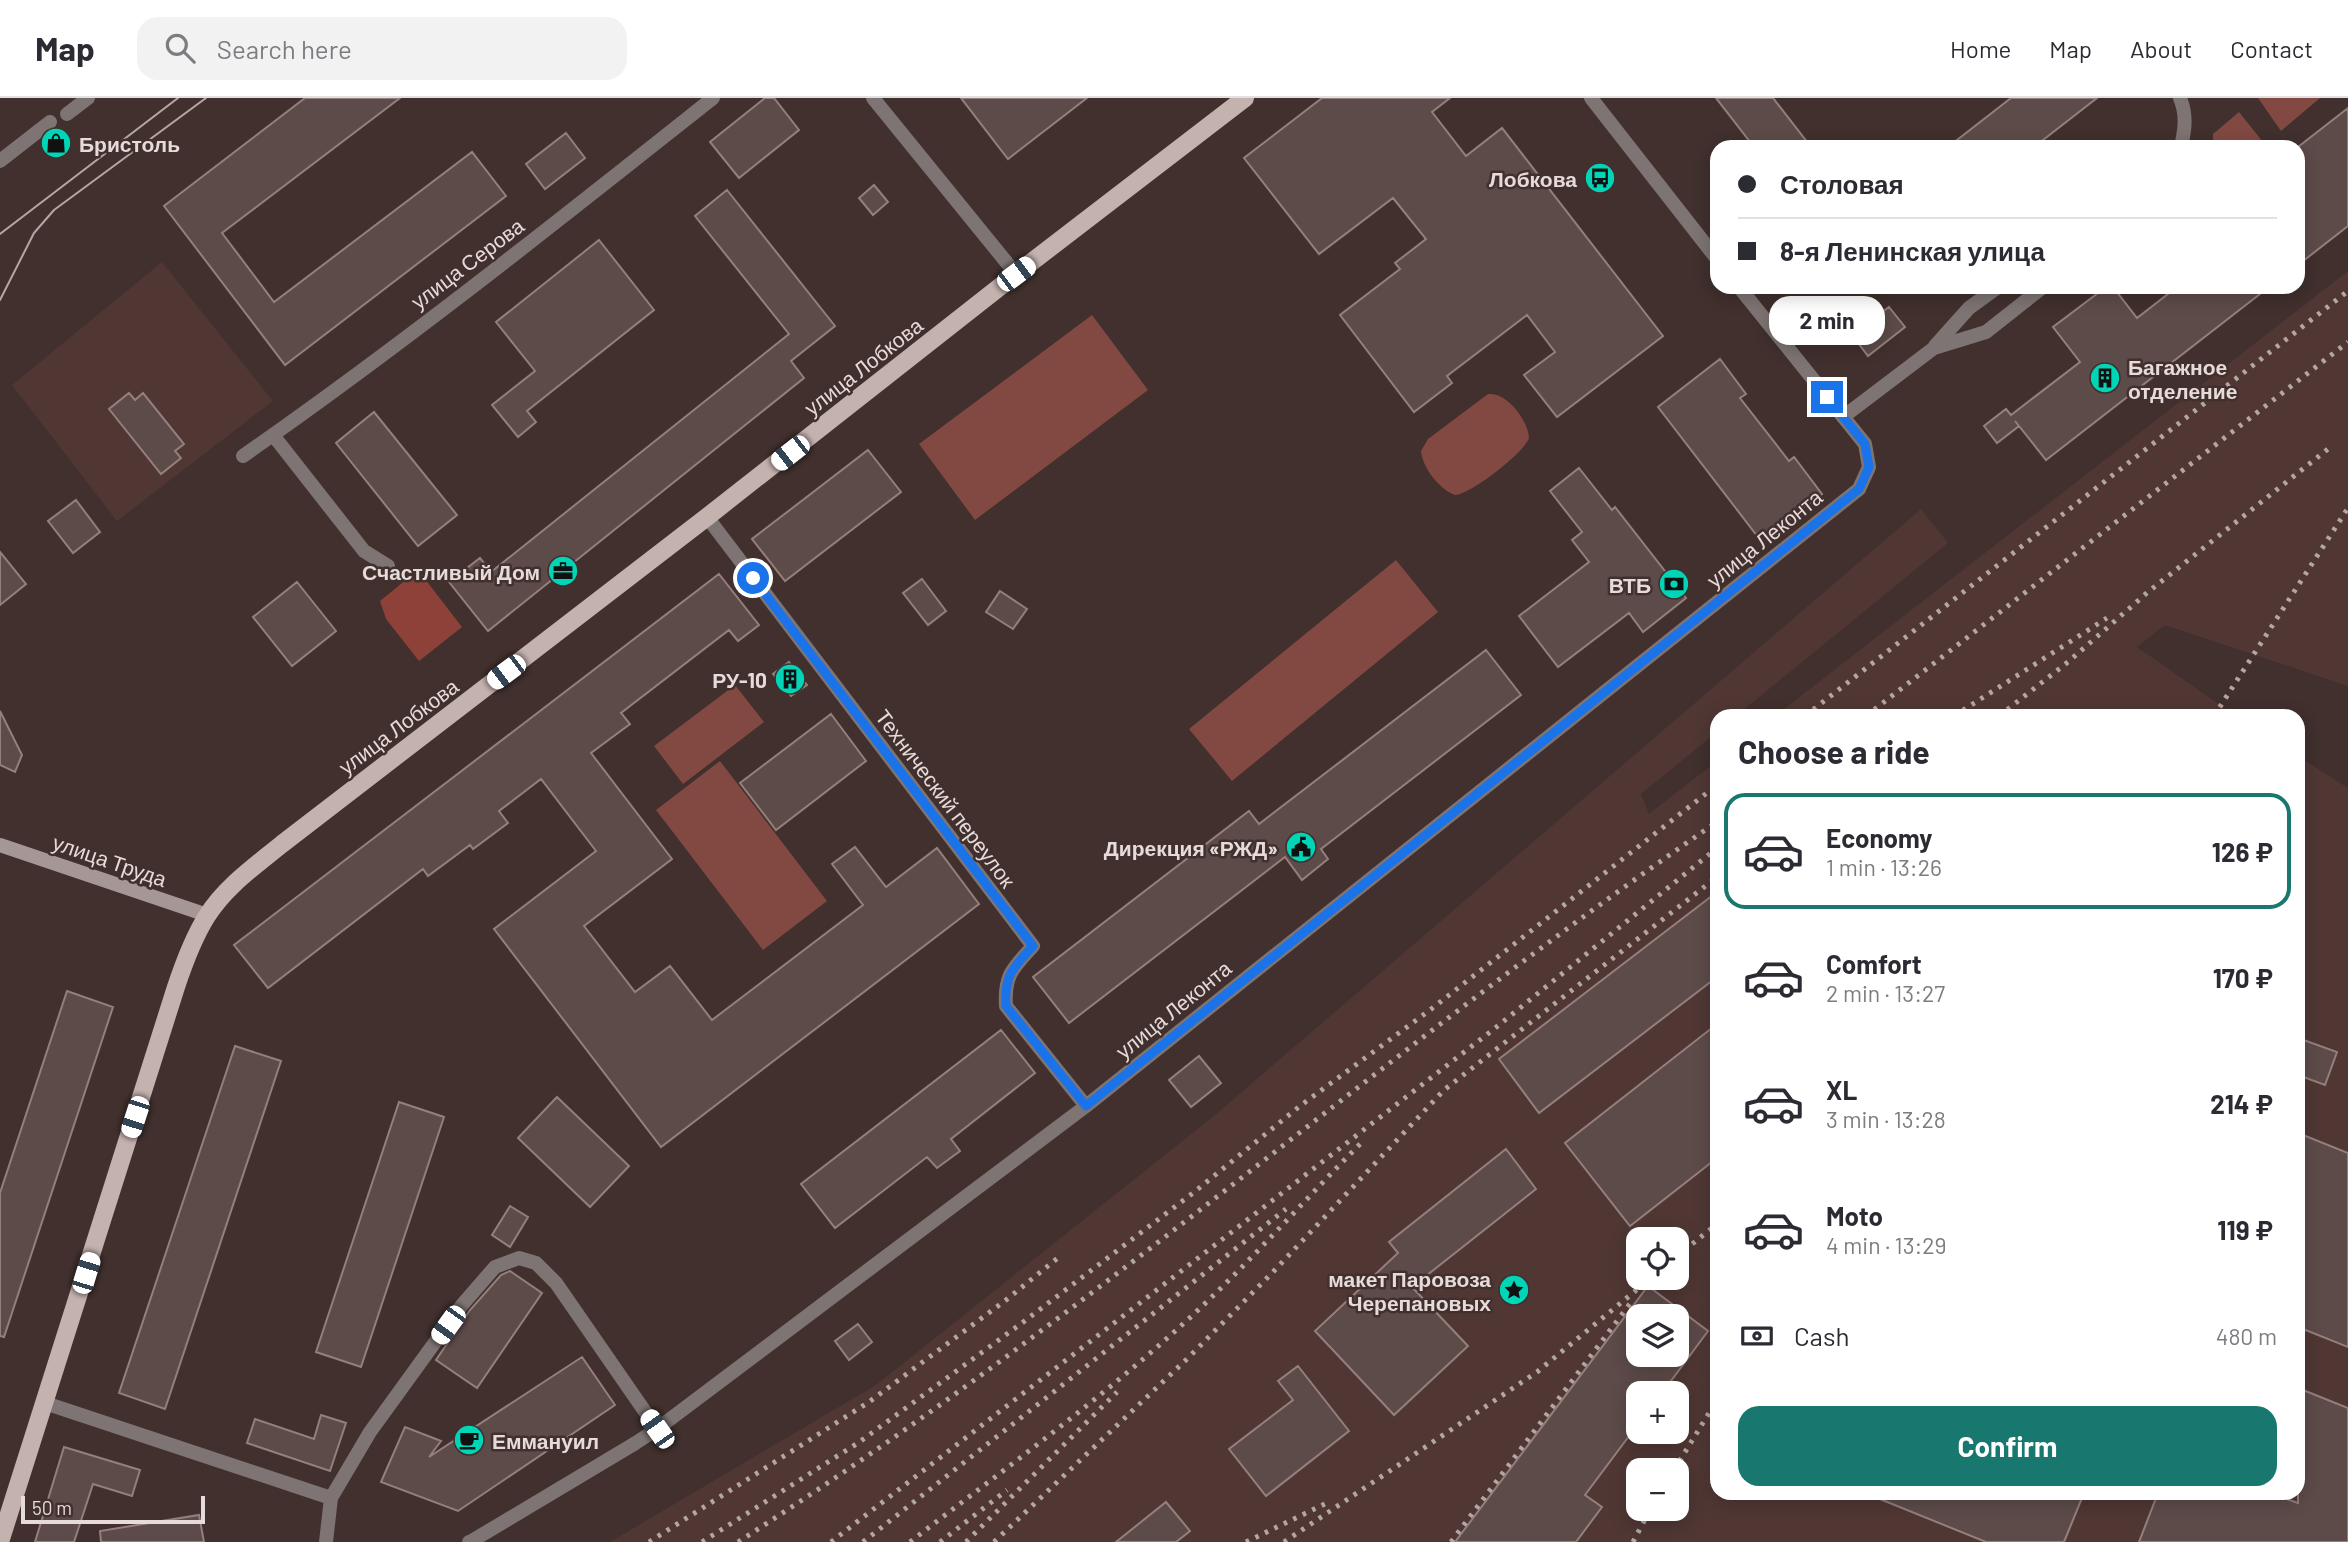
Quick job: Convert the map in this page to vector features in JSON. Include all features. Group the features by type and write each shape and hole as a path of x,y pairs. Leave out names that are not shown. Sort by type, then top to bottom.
{"main road":[{"name":"улица Лобкова","path":"0,1542 6,1504 46,1403 189,949 207,915 236,881 1245,98"},
{"name":"улица Труда","path":"0,845 207,915"}],"street":[{"path":"67,114 88,98"},
{"name":"улица Серова","path":"243,456 310,409 713,98"},
{"path":"873,98 1016,274"},
{"path":"1591,98 1710,250"},
{"path":"2180,98 2185,116 2182,140"},
{"path":"0,162 50,122"},
{"path":"1745,294 1843,417 1934,348 1969,308 1988,294"},
{"path":"1934,348 1986,332 2034,294"},
{"name":"улица Леконта","path":"470,1542 657,1429 1086,1106 1859,489 1869,467 1865,444 1843,417"},
{"path":"273,435 364,551 388,566"},
{"name":"Технический переулок","path":"707,517 1033,946 1011,970 1005,988 1006,1006 1086,1106"},
{"path":"326,1542 331,1498 370,1432 463,1305 495,1267 519,1258 536,1262 556,1283 657,1429"},
{"path":"46,1403 331,1498"}],"shaded area":[{"path":"2258,98 2320,98 2281,131"},
{"path":"2239,112 2261,140 2213,140 2213,134"},
{"path":"162,262 273,401 117,521 12,385"},
{"path":"2348,271 2348,686 2165,625 2137,647 2226,709 1784,709"},
{"path":"1092,315 1148,390 975,520 919,444"},
{"path":"1488,394 1502,398 1515,408 1525,423 1529,438 1518,453 1496,472 1473,488 1455,495 1433,477 1421,451 1428,439"},
{"path":"1921,509 1948,543 1745,709 1710,709 1710,738 1641,794 1649,814 1710,766 1710,1500 2305,1500 2305,760 2348,788 2348,1542 610,1542 876,1385 1215,1115"},
{"path":"1396,560 1438,612 1232,781 1189,729"},
{"path":"418,570 462,627 419,661 386,619 380,601"},
{"path":"735,685 764,722 683,784 654,746"},
{"path":"720,761 827,901 763,950 656,810"}],"building":[{"path":"305,98 400,98 222,233 274,302 472,152 506,196 285,365 164,206"},
{"path":"765,98 774,98 799,130 739,178 710,142"},
{"path":"961,98 1087,98 1008,159"},
{"path":"1322,98 1450,98 1432,112 1466,156 1502,128 1663,336 1557,417 1524,375 1555,352 1527,315 1447,376 1452,383 1414,412 1340,315 1400,269 1395,263 1426,239 1393,198 1319,254 1244,158"},
{"path":"1716,98 1773,98 1806,140 1749,140"},
{"path":"2011,98 2097,98 2043,140 1957,140"},
{"path":"2348,108 2348,226 2305,260 2305,142"},
{"path":"566,133 585,158 545,189 526,164"},
{"path":"874,185 888,202 873,215 859,198"},
{"path":"727,190 835,326 791,361 804,378 488,631 449,582 480,558 491,572 789,334 695,216"},
{"path":"599,240 654,310 527,411 536,422 518,437 492,405 535,371 496,322"},
{"name":"Багажное отделение","path":"2097,294 2118,294 2137,318 2168,294 2260,294 2046,460 2019,426 1997,443 1984,426 2006,409 2011,415 2080,362 2053,327"},
{"path":"1889,307 1905,327 1868,356 1852,335"},
{"path":"1720,359 1746,394 1740,398 1789,461 1794,457 1822,494 1761,541 1658,407"},
{"path":"129,393 135,400 143,393 184,444 175,451 181,458 161,474 109,409"},
{"path":"374,412 457,515 418,546 336,443"},
{"path":"868,450 901,492 785,581 752,539"},
{"path":"1579,468 1612,510 1615,507 1686,598 1643,632 1629,613 1558,667 1519,616 1589,562 1572,540 1582,532 1550,491"},
{"path":"76,500 100,532 73,553 48,521"},
{"path":"0,552 26,584 0,605"},
{"path":"719,574 759,625 738,641 729,630 621,713 630,724 591,753 672,859 584,926 635,992 670,966 712,1020 863,905 832,864 855,847 886,887 937,848 979,904 661,1147 494,929 596,851 541,779 499,811 508,823 473,849 470,845 428,876 423,869 268,988 234,945"},
{"path":"922,579 946,611 928,625 903,593"},
{"path":"297,582 336,631 292,666 253,617"},
{"path":"1000,591 1027,609 1013,629 986,612"},
{"path":"1486,650 1521,695 1321,849 1328,859 1302,880 1285,857 1069,1023 1033,977 1249,811 1259,824"},
{"name":"РУ-10","path":"789,662 807,685 791,696 773,674"},
{"path":"0,711 22,755 15,772 0,765"},
{"path":"831,714 866,761 776,830 740,783"},
{"path":"1710,897 1710,982 1539,1113 1499,1059"},
{"path":"67,991 113,1007 4,1337 0,1336 0,1193"},
{"path":"1710,1029 1710,1163 1630,1226 1565,1143"},
{"path":"1001,1030 1035,1073 951,1139 960,1151 937,1168 927,1157 835,1228 801,1184"},
{"path":"2305,1041 2337,1052 2325,1085 2305,1078"},
{"path":"235,1046 281,1061 165,1409 119,1393"},
{"path":"1199,1056 1221,1083 1191,1107 1169,1080"},
{"path":"557,1097 629,1166 590,1207 518,1138"},
{"path":"399,1102 444,1117 361,1367 316,1352"},
{"path":"2305,1136 2348,1153 2348,1347 2305,1330"},
{"path":"1506,1149 1536,1189 1412,1287 1468,1346 1394,1415 1315,1331 1398,1253 1389,1242"},
{"path":"510,1206 528,1217 510,1247 492,1235"},
{"path":"510,1271 542,1293 477,1388 436,1360 470,1310 501,1275"},
{"path":"1645,1290 1653,1290 1672,1304 1634,1304"},
{"path":"1626,1315 1626,1367 1681,1367 1671,1381 1626,1381 1626,1440 1585,1495 1602,1507 1576,1542 1455,1542"},
{"path":"1689,1317 1708,1331 1689,1357"},
{"path":"858,1324 872,1342 849,1360 835,1341"},
{"path":"582,1357 615,1405 458,1511 381,1482 405,1427 441,1441 429,1457"},
{"path":"1298,1366 1349,1431 1266,1496 1229,1449 1293,1400 1278,1381"},
{"path":"2305,1391 2348,1408 2348,1542 2139,1542 2155,1500 2290,1500 2298,1503 2298,1500 2305,1500"},
{"path":"321,1415 346,1423 330,1471 247,1443 255,1419 314,1439"},
{"path":"64,1447 140,1470 132,1496 93,1484 74,1542 35,1542"},
{"path":"1882,1500 2081,1500 2064,1542 1986,1542"},
{"path":"1166,1502 1190,1531 1176,1542 1116,1542"},
{"path":"199,1515 204,1542 101,1542 100,1531"}],"tram line":[{"path":"0,234 178,98"},
{"path":"0,300 34,233 54,210 206,98"}],"railway":[{"path":"1814,709 2348,291"},
{"path":"1875,709 2348,342"},
{"path":"2008,709 2068,662 2148,592 2328,449"},
{"path":"2219,709 2348,508"},
{"path":"1965,709 2107,618"},
{"path":"702,1542 858,1443 1022,1323 1193,1193 1300,1106 1430,1010 1710,790"},
{"path":"738,1542 851,1467 998,1363 1543,946 1710,827"},
{"path":"831,1542 1494,1029 1710,854"},
{"path":"994,1542 1188,1358 1444,1090 1710,882"},
{"path":"910,1542 1083,1409 1183,1324 1253,1256 1365,1139"},
{"path":"863,1542 1286,1209"},
{"path":"1689,1247 1710,1230"},
{"path":"649,1542 869,1402 1059,1257"},
{"path":"1284,1542 1537,1372 1636,1290"},
{"path":"1451,1542 1632,1301"},
{"path":"966,1542 1117,1392"},
{"path":"1681,1458 1710,1411"},
{"path":"940,1542 1007,1490"},
{"path":"1246,1542 1331,1501"},
{"path":"1633,1542 1644,1521"}],"place":[{"name":"Бристоль","path":"56,143"},
{"name":"Лобкова","path":"1600,178"},
{"name":"Багажное отделение","path":"2105,378"},
{"name":"Счастливый Дом","path":"563,571"},
{"name":"ВТБ","path":"1674,584"},
{"name":"РУ-10","path":"790,679"},
{"name":"Дирекция «РЖД»","path":"1301,847"},
{"name":"макет Паровоза Черепановых","path":"1514,1290"},
{"name":"Еммануил","path":"469,1440"}],"route":[{"path":"753,578 1033,946 1011,970 1005,988 1006,1006 1086,1106 1859,489 1869,467 1865,444 1827,397"}]}
